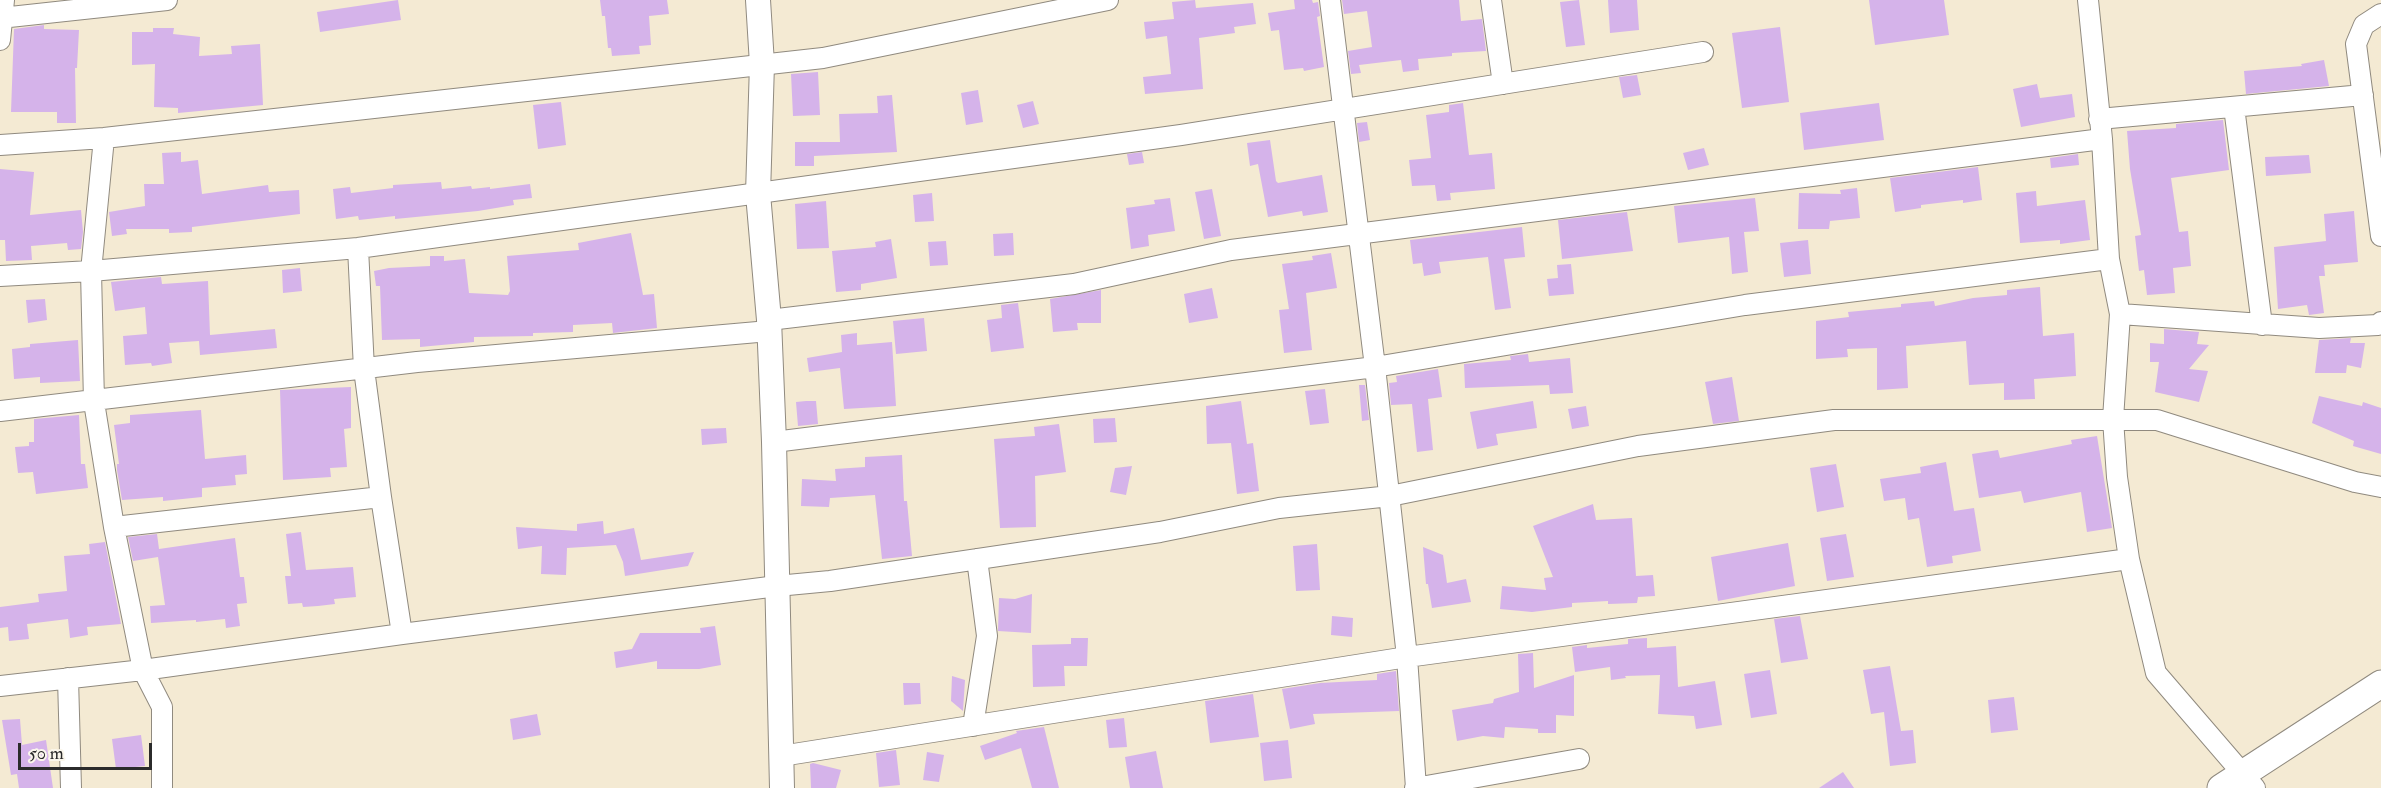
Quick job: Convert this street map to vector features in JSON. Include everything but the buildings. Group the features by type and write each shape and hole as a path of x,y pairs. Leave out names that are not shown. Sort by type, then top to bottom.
{"main road":[{"path":"2240,783 2381,684"}],"street":[{"path":"0,40 3,12 167,0"},
{"path":"758,0 762,64 758,194 769,326 774,442 782,788"},
{"path":"0,145 104,138 823,58 1108,0"},
{"path":"1330,0 1390,496 1407,657 1416,788 1579,759"},
{"path":"1491,0 1503,84"},
{"path":"2088,0 2102,139 2109,259 2120,314 2113,418 2117,477 2129,559 2156,673 2240,783"},
{"path":"2381,14 2364,25 2356,44 2381,236"},
{"path":"0,276 91,271 358,248 1181,135 1703,52"},
{"path":"2099,119 2363,95"},
{"path":"2234,107 2262,326"},
{"path":"104,138 91,271 94,402 114,527 143,670 162,707 162,788"},
{"path":"0,411 769,326 1074,284 1231,250 2102,139"},
{"path":"358,248 364,369 402,634"},
{"path":"774,442 1375,367 1746,305 2109,259"},
{"path":"2120,314 2262,326 2319,328 2380,324"},
{"path":"0,686 143,670 402,634 830,581 1160,532 1279,508 1390,496 1638,446 1834,420 2113,418 2157,420 2355,482 2381,487"},
{"path":"114,527 381,497"},
{"path":"973,726 987,636 977,559"},
{"path":"781,756 1407,657 2129,559"},
{"path":"68,678 71,788"}]}
